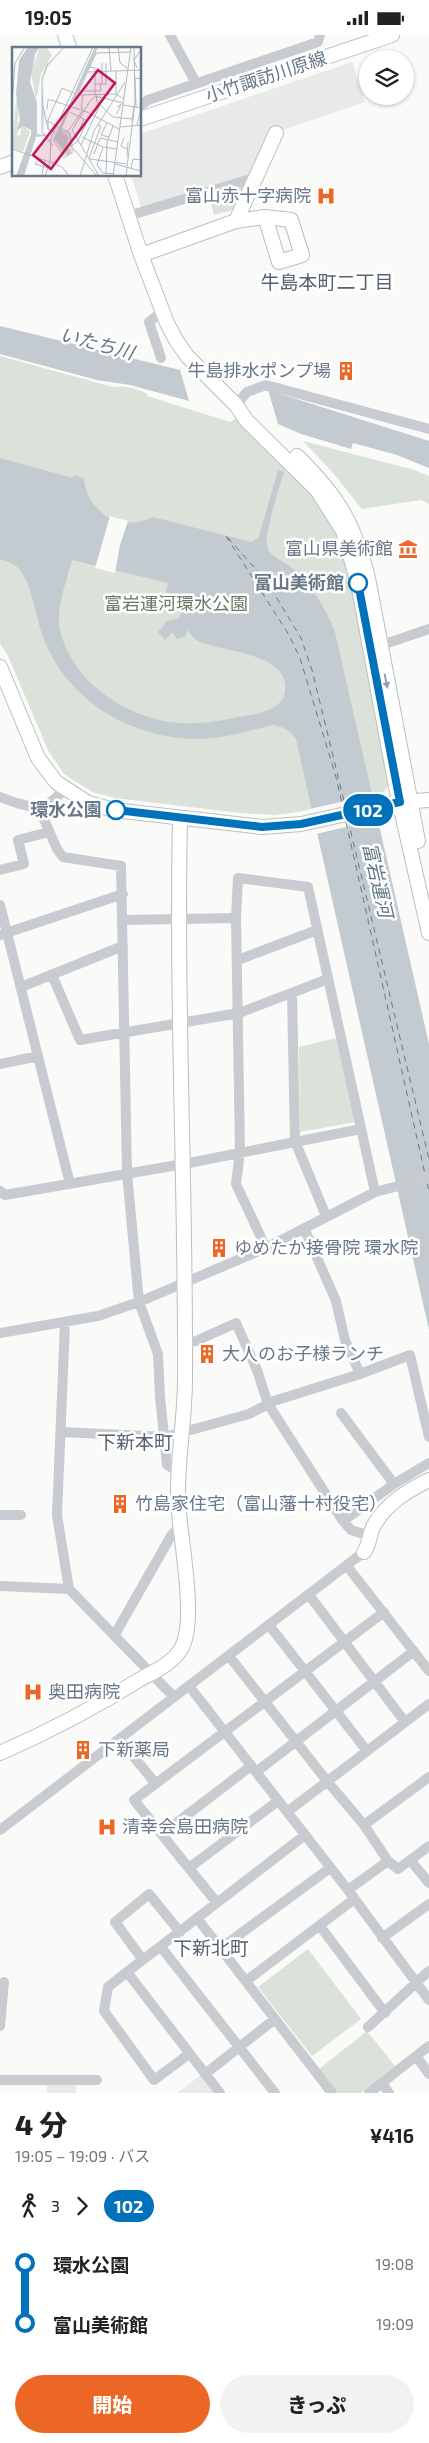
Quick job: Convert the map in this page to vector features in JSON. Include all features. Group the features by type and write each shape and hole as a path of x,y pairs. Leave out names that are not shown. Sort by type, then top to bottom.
{"street":[{"path":"65,35 69,47"},
{"path":"170,35 196,83"},
{"path":"141,105 148,100 318,42 320,35"},
{"name":"小竹諏訪川原線","path":"141,119 392,35"},
{"path":"236,221 276,133"},
{"path":"0,167 12,163"},
{"path":"115,176 162,312 176,340 187,355 231,400 253,413 312,471 338,502 357,539 368,578 375,647 429,933"},
{"path":"128,217 254,178"},
{"path":"141,255 236,221 265,217"},
{"path":"161,358 149,322 162,312"},
{"path":"231,400 266,385 429,429"},
{"path":"375,647 429,629"},
{"path":"0,667 38,758 56,782 88,803 106,808 262,827 301,824 405,802 429,800"},
{"path":"0,797 39,808 50,803 65,788"},
{"path":"405,802 429,892"},
{"path":"39,808 49,832 64,857 122,866 127,1173 139,1302 158,1354 167,1465 179,1472"},
{"path":"0,1753 41,1735 173,1659 181,1648 186,1633 185,1573 180,1525 179,1472 185,1381 179,918 180,818"},
{"path":"0,870 24,864 18,839 49,832"},
{"path":"266,1248 236,1184 240,1152 236,918 238,877 308,887 375,1192"},
{"path":"4,934 123,895"},
{"path":"0,905 4,934 21,987 70,1184"},
{"path":"124,920 236,918"},
{"path":"238,960 317,930"},
{"path":"21,987 123,946"},
{"path":"52,975 80,1040 125,1034 239,1013 328,979"},
{"path":"292,994 295,1141 326,1216"},
{"path":"0,1064 38,1056"},
{"path":"0,1191 5,1195 70,1184 361,1129"},
{"path":"0,1333 98,1316 139,1302 266,1248 375,1192 429,1178"},
{"path":"304,1228 336,1301 345,1340 360,1374"},
{"path":"65,1323 62,1432 57,1515 66,1579 69,1589 174,1697"},
{"path":"185,1342 196,1341 236,1323 257,1370 268,1405 343,1521 351,1530 370,1536"},
{"path":"62,1432 165,1437 249,1414 268,1405 410,1355 429,1437"},
{"path":"341,1413 394,1484"},
{"path":"343,1521 394,1484 429,1463"},
{"path":"0,1830 348,1566 369,1545 372,1528 387,1506 429,1480"},
{"path":"0,1515 21,1515"},
{"path":"114,1635 171,1537 180,1525"},
{"path":"348,1566 429,1671"},
{"path":"0,1586 69,1589"},
{"path":"309,1595 406,1722"},
{"path":"217,1903 134,1800 384,1612"},
{"path":"269,1625 367,1751"},
{"path":"162,1834 296,1741 414,1651"},
{"path":"229,1655 327,1781 364,1825 388,1861 398,1869 429,1846"},
{"path":"189,1685 348,1890 353,1900 429,2000"},
{"path":"287,1812 429,1704"},
{"path":"119,1739 156,1784"},
{"path":"364,1825 429,1777"},
{"path":"189,1868 278,1801"},
{"path":"189,2054 154,2080 104,2011 108,1987 305,1835"},
{"path":"348,1890 388,1861"},
{"path":"411,1861 429,1883"},
{"path":"221,1949 330,1868"},
{"path":"143,1961 114,1922 149,1895 180,1932"},
{"path":"246,1981 353,1900"},
{"path":"382,1938 429,1904"},
{"path":"198,1918 332,2093"},
{"path":"320,1926 385,2013"},
{"path":"161,1947 275,2093"},
{"path":"368,2027 429,1971"},
{"path":"127,1972 220,2093"},
{"path":"0,2026 4,1982"},
{"path":"205,2074 275,2019"},
{"path":"369,2093 429,2046"},
{"path":"416,2056 429,2074"},
{"path":"0,2079 97,2080"},
{"path":"382,2083 389,2093"}],"shaded area":[{"path":"352,62 359,84 359,104 268,135 250,178 142,210 131,176 141,176 141,134"},
{"path":"201,2075 214,2093 177,2093"},
{"path":"47,2084 76,2085 76,2093 47,2093"}],"green space":[{"path":"247,183 234,210 214,215 209,195"},
{"name":"富岩運河環水公園","path":"0,356 113,387 135,389 148,394 147,396 230,422 235,419 307,487 339,536 351,575 390,781 384,792 299,812 274,815 240,813 115,798 92,792 64,774 48,750 8,656 0,643"},
{"path":"303,441 414,470 429,476 429,504 421,500 362,509 334,474"},
{"path":"336,1038 356,1122 300,1132 299,1047"},
{"path":"308,1949 361,2019 312,2056 258,1987"},
{"path":"367,2031 395,2066 361,2093 337,2093 319,2069"}],"water":[{"name":"いたち川","path":"0,326 180,370 189,401 130,385 97,380 0,354"},
{"path":"268,390 429,441 429,468 397,455 353,443 351,449 301,434 278,424"},
{"name":"富岩運河","path":"0,458 73,478 74,475 84,478 92,501 99,510 108,517 118,521 129,523 153,517 251,542 258,538 260,533 278,470 284,472 270,521 267,540 268,550 292,568 312,590 323,606 335,632 429,1044 429,1330 296,739 286,729 273,725 214,738 187,738 161,735 135,727 111,716 90,701 71,683 55,661 43,637 26,580 15,566 0,559","holes":["72,560 168,583 166,592 175,597 182,610 179,618 167,621 158,632 165,640 172,632 177,639 186,636 187,630 198,641 256,657 270,663 280,672 285,684 283,699 279,704 263,712 230,719 201,723 163,721 129,709 113,700 98,690 85,677 74,663 66,647 59,622 60,604"]}],"pier":[{"path":"110,516 128,521 120,545 115,573 95,568"},
{"path":"375,794 380,819 316,834 310,809"}],"ferry route":[{"path":"226,536 289,635 300,658 336,777 343,808"},
{"path":"228,538 267,582 301,638 312,670 346,809"},
{"path":"348,820 429,1159"},
{"path":"346,822 425,1174"},
{"path":"427,1183 429,1191"}],"bus line":[{"name":"102","path":"116,810 156,814 203,822 276,827 301,824 400,802 358,583"}],"place":[{"name":"富山赤十字病院","path":"326,196"},
{"name":"牛島排水ポンプ場","path":"346,371"},
{"name":"富山県美術館","path":"408,549"},
{"name":"富山美術館","path":"358,583"},
{"name":"環水公園","path":"116,810"},
{"name":"ゆめたか接骨院 環水院","path":"219,1248"},
{"name":"大人のお子様ランチ","path":"207,1354"},
{"name":"竹島家住宅（富山藩十村役宅）","path":"120,1504"},
{"name":"奥田病院","path":"33,1692"},
{"name":"下新薬局","path":"83,1750"},
{"name":"清幸会島田病院","path":"107,1827"}],"district":[{"name":"牛島本町二丁目","path":"327,282"},
{"name":"下新本町","path":"135,1442"},
{"name":"下新北町","path":"211,1948"}]}
